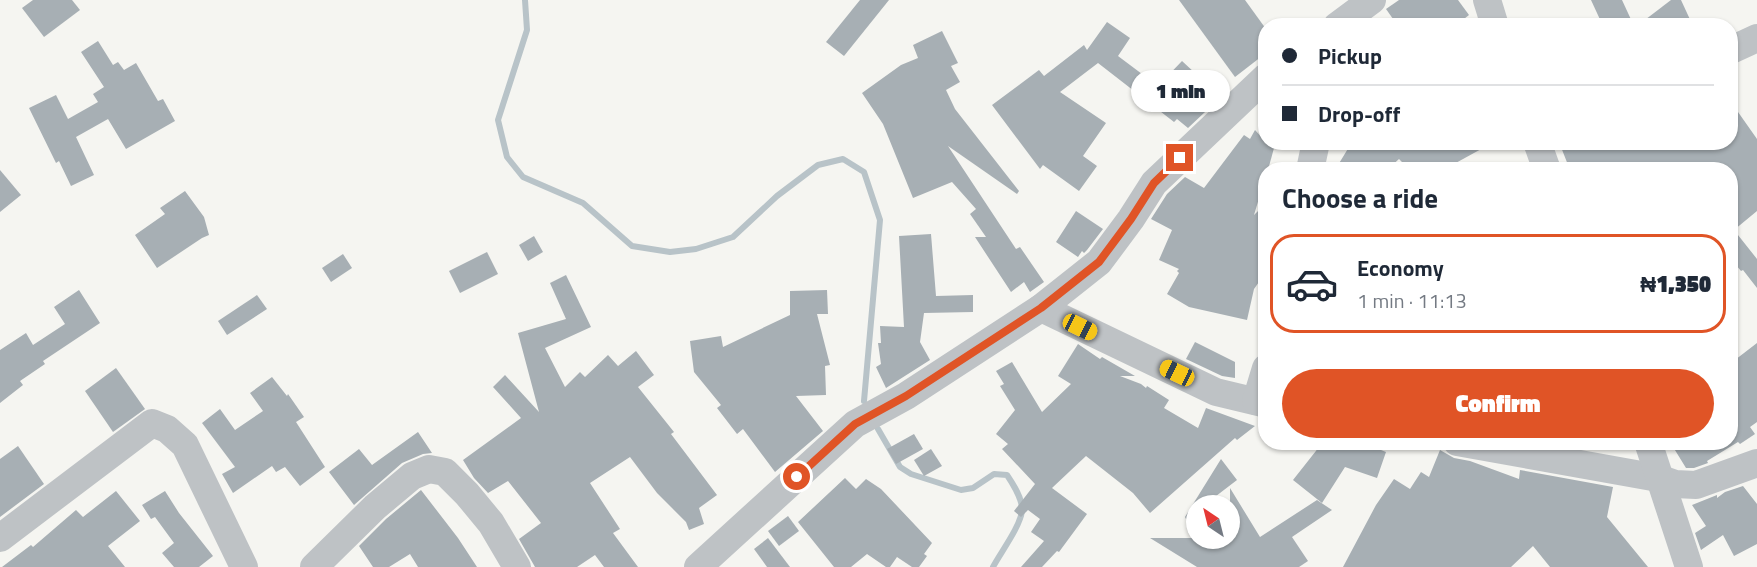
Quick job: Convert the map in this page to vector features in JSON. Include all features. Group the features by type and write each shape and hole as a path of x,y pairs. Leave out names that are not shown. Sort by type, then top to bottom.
{"street":[{"path":"1348,18 1372,0"},
{"path":"1486,0 1492,18"},
{"path":"1738,47 1757,38"},
{"path":"698,567 855,424 906,396 1041,308 1099,262 1154,183 1258,85"},
{"path":"1041,308 1216,392 1258,401"},
{"path":"0,538 152,423 167,429 185,445 244,567"},
{"path":"1502,450 1658,478 1675,484 1696,485 1757,463"},
{"path":"1650,450 1689,567"},
{"path":"314,567 382,501 412,476 429,469 444,472 467,494 492,523 517,567"}],"building":[{"path":"33,0 72,0 80,10 44,37 22,8"},
{"path":"860,0 889,0 844,56 826,42"},
{"path":"1179,0 1245,0 1258,18 1258,59 1235,77"},
{"path":"1399,0 1458,0 1469,15 1465,18 1392,18 1386,9"},
{"path":"1591,0 1622,0 1630,18 1599,18"},
{"path":"1671,0 1681,0 1689,18 1647,18"},
{"path":"1107,22 1130,38 1118,56 1158,86 1182,61 1221,97 1188,128 1177,119 1174,122 1098,63 1060,92 1106,123 1083,156 1097,166 1079,191 1043,165 1040,169 992,105 1039,70 1044,76 1084,45 1087,50"},
{"path":"942,31 958,63 951,66 960,82 946,90 955,109 1019,191 1017,194 948,146 1016,249 1020,247 1044,282 1030,292 1024,282 1011,292 975,237 986,237 970,214 976,209 952,182 913,198 883,124 862,93 901,65 918,58 913,45"},
{"path":"98,41 113,65 118,62 124,70 136,63 158,101 163,99 175,121 126,149 108,119 76,137 94,175 71,186 59,161 56,163 29,108 56,95 68,119 98,102 93,94 104,87 81,52"},
{"path":"1738,112 1757,139 1757,211 1738,227 1738,162 1567,162 1562,150 1738,150"},
{"path":"1255,130 1258,133 1258,150 1273,150 1270,162 1258,162 1258,202 1254,215 1258,211 1258,283 1254,289 1247,320 1189,307 1167,294 1179,269 1159,260 1172,230 1151,219 1167,194 1185,177 1204,188 1244,135 1250,139"},
{"path":"1347,150 1479,150 1458,162 1402,162 1399,159 1396,162 1340,162"},
{"path":"0,170 21,195 0,212"},
{"path":"185,191 204,217 209,235 157,268 135,235 165,214 160,208"},
{"path":"1076,211 1103,229 1087,250 1084,253 1082,251 1078,257 1056,242"},
{"path":"931,234 936,296 973,295 973,312 924,313 920,342 930,360 886,388 876,367 881,364 878,343 881,343 880,326 904,327 899,236"},
{"path":"1738,235 1757,259 1757,288 1743,270 1741,271 1738,267"},
{"path":"534,236 543,252 528,261 519,245"},
{"path":"487,252 498,274 460,293 449,271"},
{"path":"343,254 352,268 331,282 322,268"},
{"path":"566,275 591,327 545,348 565,387 580,372 585,377 608,355 618,366 636,351 654,375 638,387 674,432 671,434 717,495 699,508 704,524 689,530 686,522 657,493 630,457 590,483 620,529 613,533 638,567 604,567 595,555 577,567 535,567 519,539 541,523 508,481 488,493 474,478 463,460 521,418 493,387 505,375 539,412 518,333 566,319 550,283"},
{"path":"79,290 100,323 43,361 45,364 20,381 23,385 0,403 0,350 26,333 33,345 65,324 54,307"},
{"path":"827,290 828,314 817,314 830,365 825,366 826,395 796,396 823,431 775,472 743,429 737,434 717,408 721,405 694,372 690,341 721,336 723,347 790,315 790,291"},
{"path":"257,295 267,309 227,335 218,321"},
{"path":"1195,342 1235,362 1235,378 1222,376 1186,359"},
{"path":"1757,343 1757,422 1750,427 1755,434 1740,444 1738,442 1738,358"},
{"path":"1078,344 1100,359 1102,357 1135,376 1120,376 1146,388 1147,386 1169,400 1164,408 1198,428 1206,408 1255,426 1237,440 1235,438 1150,513 1133,493 1086,456 1052,488 1087,514 1059,552 1057,551 1042,567 1021,567 1044,541 1031,532 1040,519 1028,510 1021,517 1014,511 1035,484 1002,449 1008,444 996,434 1015,410 1000,386 1004,384 996,371 1012,362 1042,412 1071,384 1058,376"},
{"path":"116,368 145,409 113,432 85,391"},
{"path":"272,377 287,396 288,394 304,417 296,422 325,467 300,486 285,467 276,472 272,466 233,493 222,474 235,467 202,423 220,409 235,430 263,411 250,393"},
{"path":"418,432 432,453 423,454 402,463 354,505 329,472 359,449 372,465"},
{"path":"914,434 923,449 896,464 887,449"},
{"path":"18,446 44,484 0,517 0,459"},
{"path":"931,449 942,466 924,476 914,460"},
{"path":"1317,450 1381,450 1386,452 1377,478 1345,467 1322,503 1293,480"},
{"path":"1440,450 1454,458 1470,461 1519,479 1520,470 1613,487 1607,517 1648,567 1550,567 1533,546 1511,567 1343,567 1376,505 1394,479 1410,489 1421,472 1429,477"},
{"path":"1675,450 1725,450 1707,461 1708,463 1686,468"},
{"path":"1221,459 1237,480 1217,495 1199,495"},
{"path":"845,478 856,489 866,479 881,489 932,543 919,567 912,567 897,557 890,567 886,567 867,554 851,567 834,567 798,522"},
{"path":"1743,486 1757,504 1757,544 1734,556 1723,535 1701,550 1695,533 1706,526 1692,505 1717,495 1717,498 1725,492"},
{"path":"421,490 477,567 418,567 410,554 389,567 373,567 359,546 386,519"},
{"path":"116,491 140,521 108,546 125,567 2,567 31,545 33,547 76,510 83,517"},
{"path":"165,491 179,513 213,556 199,567 174,567 162,553 174,543 155,517 151,519 142,505"},
{"path":"1317,500 1332,510 1292,537 1308,561 1299,567 1197,567 1150,538 1186,538 1186,549 1240,549 1240,504 1260,537"},
{"path":"788,516 799,531 779,546 768,531"},
{"path":"768,538 790,567 767,567 754,549"}],"waterway":[{"path":"525,0 527,30 498,120 507,157 523,177 583,203 632,246 670,252 696,249 733,237 777,196 818,165 843,159 864,172 880,220 864,401"},
{"path":"878,429 900,467 911,474 961,490 973,488 994,474 1007,475 1015,487 1022,511 1014,532 993,567"}],"route":[{"path":"797,477 855,424 906,396 1041,308 1099,262 1154,183 1180,158"}]}
